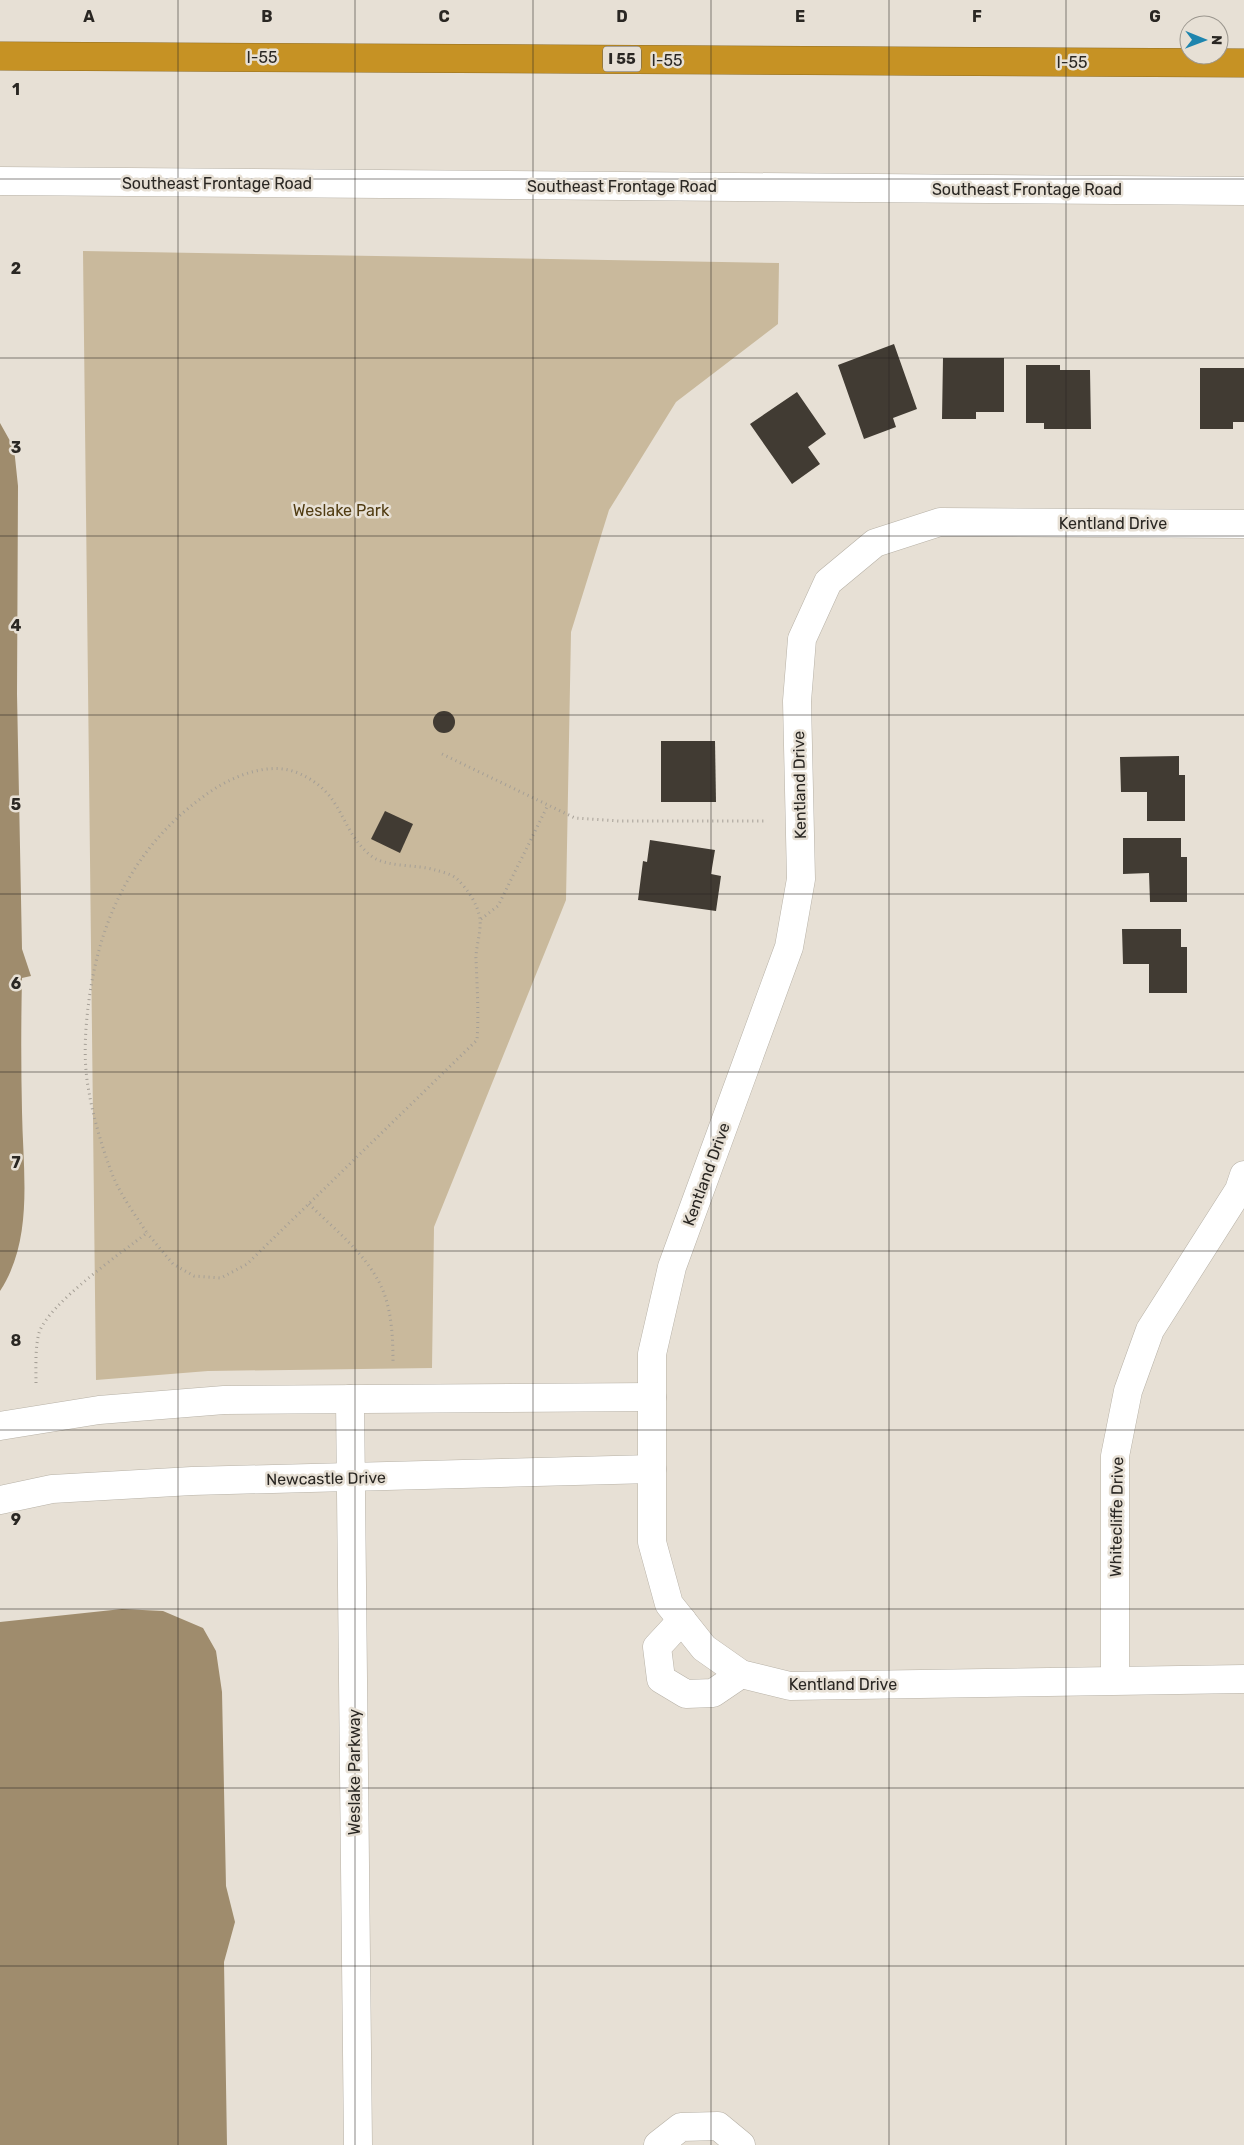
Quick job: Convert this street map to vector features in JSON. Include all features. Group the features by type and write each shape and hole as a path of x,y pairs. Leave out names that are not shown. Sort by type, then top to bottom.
{"highway":[{"name":"I-55","path":"0,56 1244,63"}],"street":[{"name":"Southeast Frontage Road","path":"0,181 1244,191"},
{"name":"Kentland Drive","path":"1244,524 940,522 876,543 828,582 802,639 797,701 801,878 789,947 672,1267 652,1354 652,1542 669,1604 704,1648 740,1674 790,1686 1244,1679"},
{"name":"Whitecliffe Drive","path":"1115,1680 1115,1456 1128,1391 1150,1330 1239,1190 1244,1175"},
{"path":"0,1426 99,1410 224,1400 652,1397"},
{"name":"Weslake Parkway","path":"350,1399 358,2145"},
{"name":"Newcastle Drive","path":"0,1500 52,1489 192,1481 652,1469"},
{"path":"682,1620 657,1648 661,1679 686,1694 713,1693 740,1674"},
{"path":"658,2145 681,2127 718,2126 741,2145"}],"path":[{"path":"442,754 575,818 619,821 766,821"},
{"path":"271,769 295,772 319,784 337,804 352,834 371,856 400,866 432,869 455,877 471,896 480,919 476,955 479,1005 477,1040 309,1204 247,1264 221,1278 194,1276 173,1264 147,1233 125,1200 108,1163 88,1091 86,1019 93,973 105,928 117,899 133,869 184,810 215,788 243,775 271,769"},
{"path":"480,919 498,906 548,805"},
{"path":"309,1204 360,1255 380,1284 389,1312 394,1364"},
{"path":"36,1383 39,1332 57,1308 88,1279 147,1233"}],"green space":[{"name":"Weslake Park","path":"83,251 779,263 778,324 676,402 609,510 571,632 566,900 434,1227 432,1368 208,1371 96,1380"}],"shaded area":[{"path":"0,423 14,448 18,486 17,694 22,949 31,976 22,978 21,1079 24,1204 22,1227 18,1250 11,1271 0,1291"},
{"path":"122,1609 163,1611 203,1628 216,1651 222,1692 226,1886 235,1922 224,1962 227,2145 0,2145 0,1622"}],"building":[{"path":"894,344 917,409 893,418 896,427 864,439 838,365"},
{"path":"943,358 1004,358 1004,412 976,412 976,419 942,419"},
{"path":"1026,365 1060,365 1060,370 1090,370 1091,429 1044,429 1044,423 1026,423"},
{"path":"1200,368 1244,368 1244,422 1233,422 1233,429 1200,429"},
{"path":"797,392 826,434 808,447 820,464 792,484 750,424"},
{"path":"444,711 452,714 455,722 452,730 444,733 436,730 433,722 436,714"},
{"path":"661,741 715,741 716,802 661,802"},
{"path":"1179,756 1179,775 1185,775 1185,821 1147,821 1147,792 1121,792 1120,757"},
{"path":"385,811 413,824 400,853 371,839"},
{"path":"1123,838 1181,838 1181,857 1187,857 1187,902 1150,902 1149,873 1123,874"},
{"path":"650,840 715,850 711,874 721,876 716,911 638,900 643,861 647,862"},
{"path":"1122,929 1181,929 1181,947 1187,947 1187,993 1149,993 1149,964 1123,964"}]}
